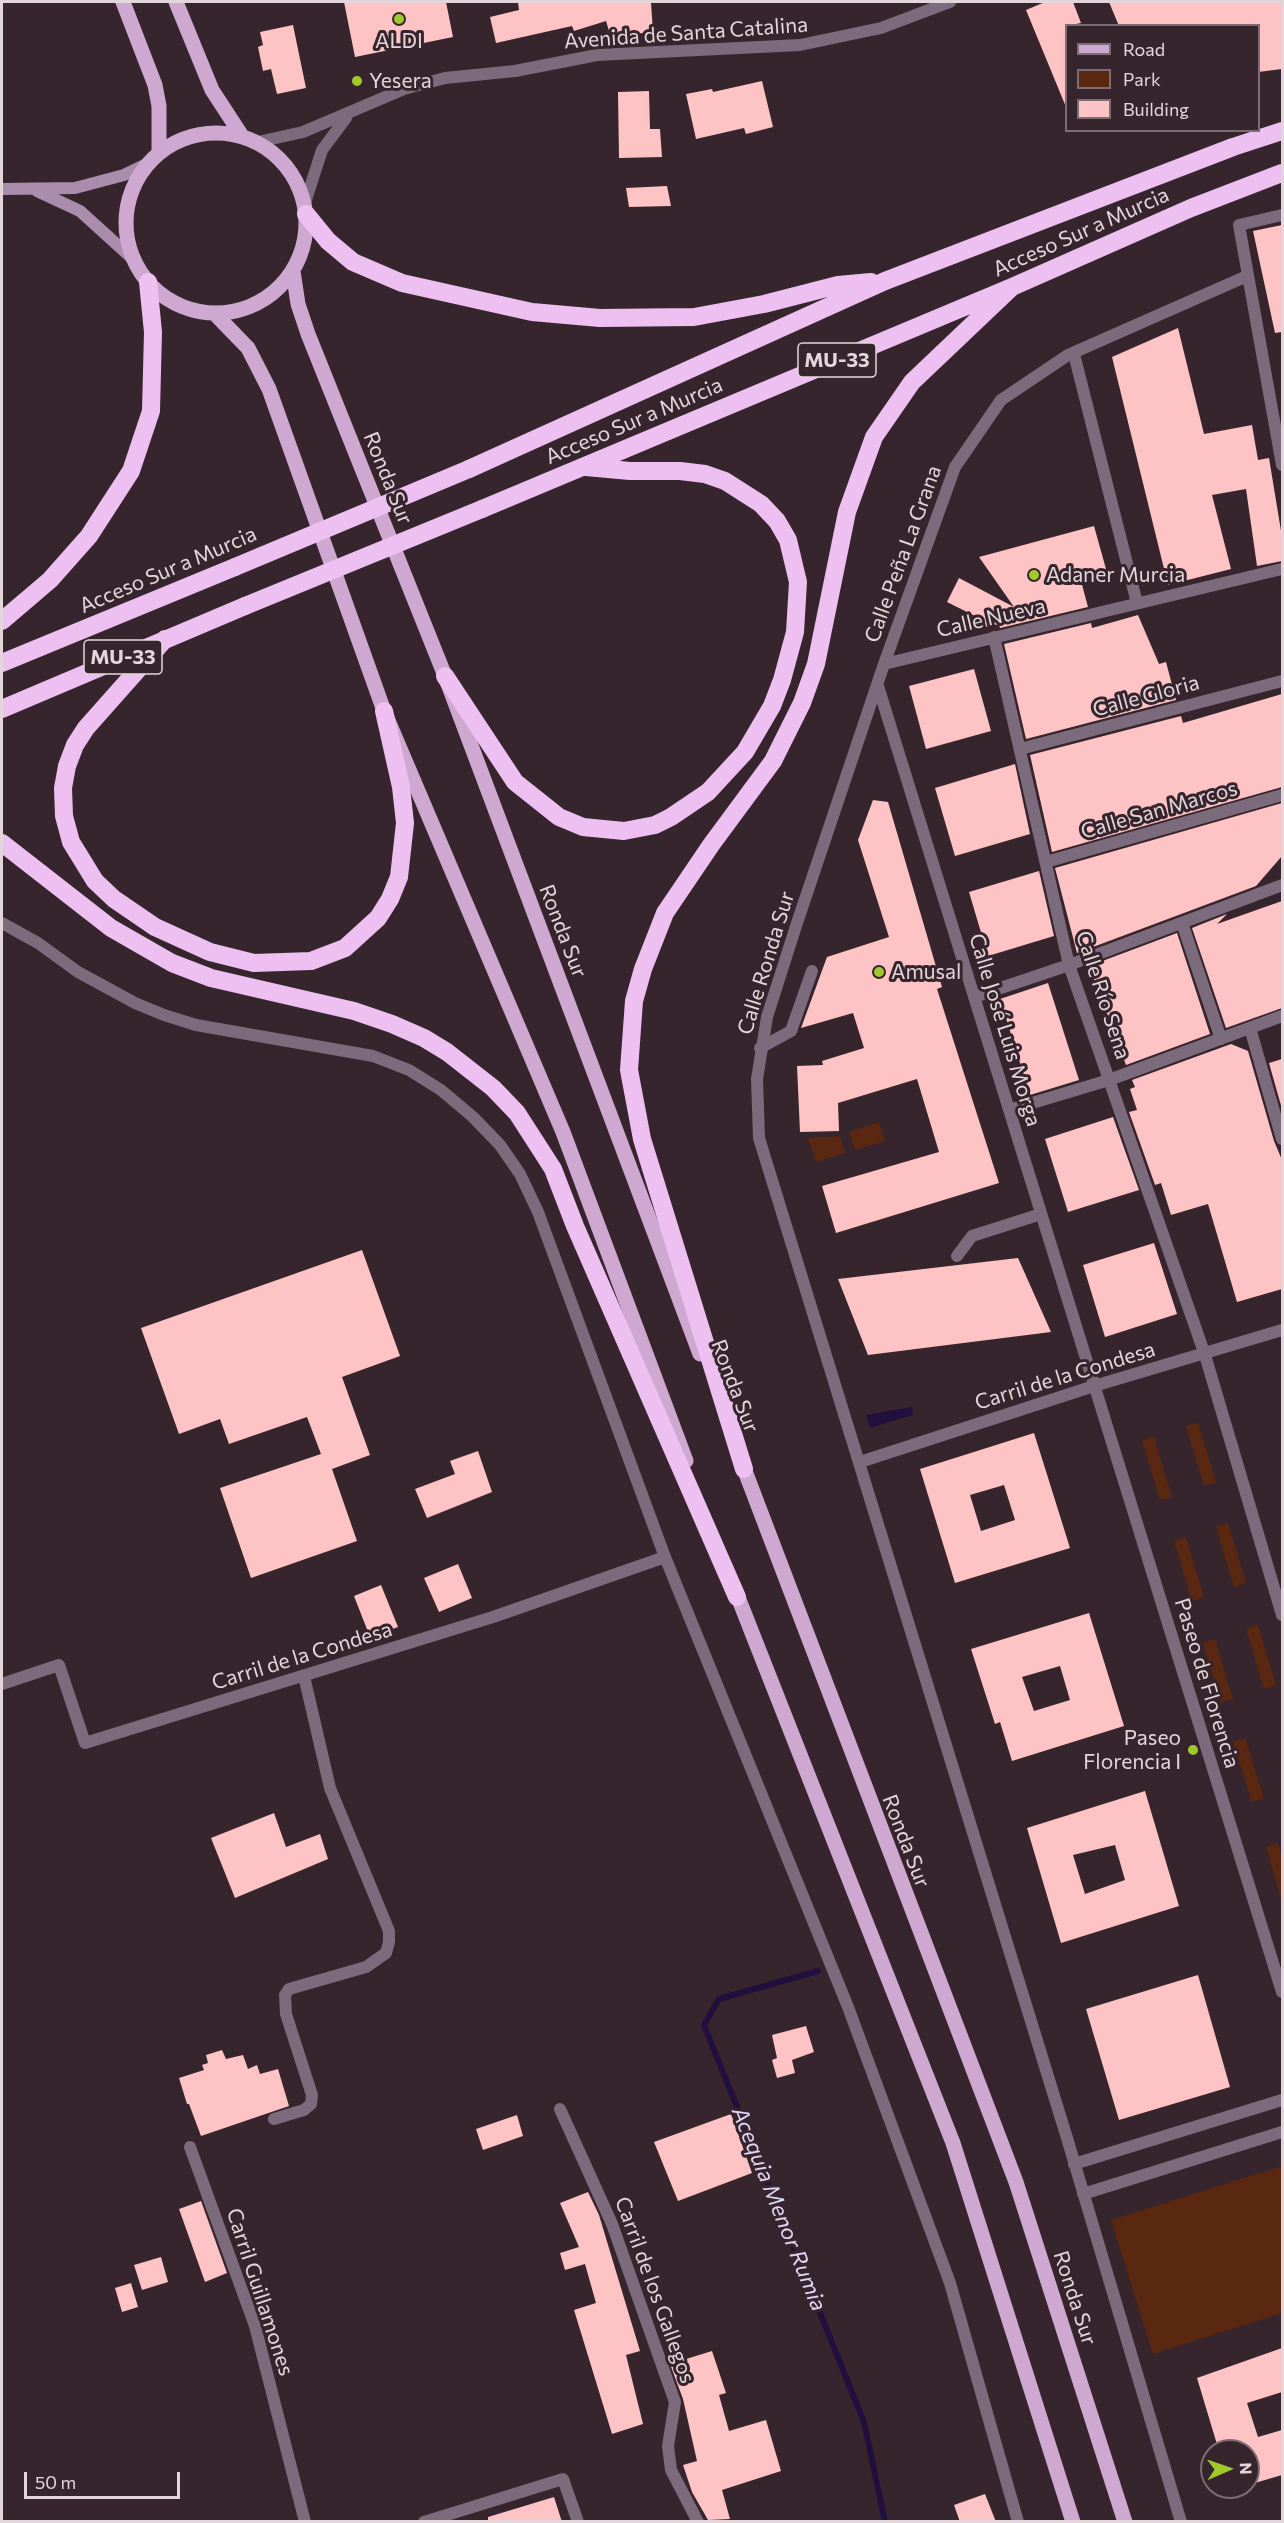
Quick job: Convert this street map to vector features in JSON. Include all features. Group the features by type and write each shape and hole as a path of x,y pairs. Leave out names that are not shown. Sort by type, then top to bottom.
{"highway":[{"name":"Acceso Sur a Murcia","path":"2,663 469,469 885,281 1282,131"},
{"name":"Acceso Sur a Murcia","path":"2,709 1012,287 1191,207 1282,173"},
{"path":"306,209 328,241 353,262 402,283 532,312 600,318 694,317 764,304 838,285 885,281"},
{"path":"2,621 50,580 89,536 131,471 151,411 153,332 148,282"},
{"path":"744,1469 651,1173 634,1106 629,1070 634,1001 643,969 665,913 711,845 773,761 802,703 818,655 847,512 874,437 912,382 1012,287"},
{"path":"445,676 515,782 559,817 583,827 624,831 655,825 671,818 714,786 745,752 758,731 782,680 795,632 798,607 794,560 788,540 777,521 742,489 705,474 582,467"},
{"path":"165,639 86,728 75,745 67,766 63,788 64,816 71,842 83,864 95,881 114,899 155,927 210,952 254,963 311,961 345,948 378,918 390,899 399,877 405,823 401,787 384,711"},
{"path":"2,843 111,928 172,963 212,978 354,1011 392,1024 424,1038 447,1052 493,1088 517,1113 553,1169 575,1227 737,1597"}],"main road":[{"path":"123,2 154,86 159,106 154,158 133,188 128,202 127,231 134,260"},
{"path":"176,2 212,90 242,136"},
{"path":"2,189 91,185 124,175 184,138 198,134 228,133 258,142 269,149 288,168 298,184 306,209 304,244 293,271 278,289 259,303 245,309 214,314 185,308 159,293 148,282 134,260 80,211 30,188"},
{"name":"Ronda Sur","path":"293,271 298,304 308,334 445,676 1016,2182 1125,2522"},
{"path":"214,314 248,348 269,389 384,711 563,1132 737,1597 953,2142 1073,2522"}],"street":[{"name":"Avenida de Santa Catalina","path":"258,142 296,134 354,112 404,89 445,78 515,71 597,55 751,50 816,43 881,28 950,2"},
{"name":"Avenida de Santa Catalina","path":"306,209 322,150 336,129 354,112"},
{"path":"1282,215 1239,225 1282,465"},
{"name":"Calle Peña La Grana","path":"878,686 955,466 1001,400 1068,355 1160,312 1247,276"},
{"path":"1074,354 1137,603"},
{"name":"Calle Nueva","path":"884,664 1282,569"},
{"name":"Calle Río Sena","path":"994,638 1069,965 1205,1354"},
{"name":"Calle Gloria","path":"1020,749 1282,681"},
{"name":"Calle José Luis Morga","path":"878,686 1094,1386"},
{"name":"Calle Ronda Sur","path":"878,686 767,1017 760,1048 757,1079 759,1137 1074,2164 1181,2522"},
{"name":"Calle San Marcos","path":"1046,862 1282,795"},
{"path":"974,997 1069,965 1282,885"},
{"path":"2,923 38,943 78,972 144,1007 196,1025 373,1056 409,1070 441,1090 473,1117 500,1145 520,1174 538,1212 665,1557 848,2007 946,2272 1018,2522"},
{"path":"1182,923 1221,1039"},
{"path":"760,1048 791,1031 812,971"},
{"path":"1009,1110 1109,1080 1282,1017"},
{"path":"1250,1028 1282,1138"},
{"path":"957,1256 972,1236 1041,1214"},
{"name":"Carril de la Condesa","path":"860,1462 1094,1386 1282,1330"},
{"path":"1205,1354 1282,1615"},
{"name":"Paseo de Florencia","path":"1094,1386 1282,1992"},
{"name":"Carril de la Condesa","path":"2,1684 59,1665 85,1743 493,1617 665,1557"},
{"path":"274,2119 304,2110 311,2104 312,2095 286,2014 285,1995 289,1989 366,1967 386,1953 389,1942 389,1931 330,1788 304,1676"},
{"path":"1074,2164 1282,2100"},
{"name":"Carril de los Gallegos","path":"560,2109 612,2224 675,2402 668,2446 671,2470 698,2522"},
{"path":"1083,2194 1282,2132"},
{"name":"Carril Guillamones","path":"190,2147 255,2326 305,2522"},
{"path":"424,2522 563,2479 578,2522"}],"green space":[{"path":"879,1122 885,1141 855,1150 849,1132"},
{"path":"840,1136 845,1153 816,1162 808,1138"},
{"path":"1198,1423 1216,1482 1204,1486 1186,1426"},
{"path":"1154,1437 1172,1497 1160,1500 1142,1440"},
{"path":"1228,1523 1246,1583 1234,1587 1216,1527"},
{"path":"1186,1537 1204,1597 1192,1601 1174,1541"},
{"path":"1258,1625 1276,1685 1264,1689 1246,1629"},
{"path":"1215,1639 1233,1699 1221,1703 1203,1643"},
{"path":"1245,1738 1264,1798 1252,1802 1233,1742"},
{"path":"1278,1843 1282,1859 1282,1902 1266,1847"},
{"path":"1282,2166 1282,2313 1153,2354 1111,2220"}],"shaded area":[{"path":"912,1407 913,1415 870,1428 866,1415"}],"building":[{"name":"ALDI","path":"344,2 446,2 453,37 355,57"},
{"path":"518,2 651,2 653,33 610,34 606,21 574,31 572,26 496,43 490,17 519,10"},
{"path":"1045,2 1073,2 1081,23 1065,24 1065,105 1026,10"},
{"path":"1109,2 1282,2 1282,69 1260,72 1260,24 1118,24"},
{"path":"293,25 306,88 277,94 271,69 263,71 258,47 263,45 260,32"},
{"path":"762,81 773,127 746,134 744,128 696,139 686,94 712,89 713,92"},
{"path":"649,91 650,129 660,129 662,157 619,158 618,92"},
{"path":"667,186 671,206 629,207 626,188"},
{"path":"1282,225 1282,332 1275,333 1253,231"},
{"path":"1178,328 1204,434 1252,425 1258,460 1269,458 1282,537 1282,561 1257,566 1246,489 1212,495 1231,569 1168,585 1112,357"},
{"name":"Adaner Murcia","path":"1094,526 1106,569 1092,573 1095,578 1081,581 1088,607 1000,628 999,624 980,628 981,619 947,602 959,578 1014,607 979,557"},
{"path":"1138,615 1159,664 1166,662 1176,700 1026,739 1004,644 1091,623 1092,628"},
{"path":"974,669 991,731 926,749 909,686"},
{"path":"1282,694 1282,787 1052,852 1030,755 1181,716 1183,723"},
{"path":"1015,764 1030,834 955,856 935,788"},
{"path":"873,800 888,802 942,987 937,989 999,1183 836,1233 822,1186 939,1152 917,1079 838,1103 839,1131 800,1132 797,1066 823,1065 822,1061 864,1048 853,1013 801,1028 827,957 889,937 858,840"},
{"path":"1282,803 1282,856 1256,886 1077,953 1055,868"},
{"path":"1039,871 1054,936 988,956 969,892"},
{"path":"1282,901 1282,1008 1226,1028 1192,928 1227,914 1217,924"},
{"path":"1177,933 1210,1034 1126,1065 1089,966"},
{"path":"1048,983 1079,1080 1030,1095 1000,999"},
{"path":"1231,1044 1248,1051 1274,1141 1282,1160 1282,1289 1237,1302 1208,1204 1171,1215 1161,1183 1155,1185 1129,1112 1137,1110 1130,1089 1135,1087 1132,1080"},
{"path":"1282,1059 1282,1109 1269,1063"},
{"path":"1113,1117 1139,1190 1068,1212 1045,1139"},
{"path":"1154,1243 1177,1314 1105,1337 1083,1265"},
{"path":"362,1250 400,1356 342,1377 370,1455 332,1469 357,1541 251,1578 220,1488 321,1454 307,1417 229,1444 220,1419 179,1434 141,1328"},
{"path":"1018,1258 1051,1332 868,1355 838,1279"},
{"path":"1034,1433 1070,1548 955,1583 920,1469","holes":["1004,1485 1015,1520 981,1531 970,1495"]},
{"path":"478,1451 492,1492 427,1518 415,1489 455,1474 450,1461"},
{"path":"458,1564 472,1598 439,1612 424,1578"},
{"path":"381,1585 398,1627 370,1637 354,1596"},
{"path":"1089,1613 1124,1726 1012,1761 1000,1722 995,1724 971,1649","holes":["1060,1666 1070,1700 1034,1711 1022,1677"]},
{"path":"1145,1791 1179,1906 1061,1943 1027,1828","holes":["1115,1845 1125,1880 1085,1894 1073,1855"]},
{"path":"274,1813 286,1847 320,1834 328,1859 235,1898 211,1838"},
{"path":"1198,1975 1230,2087 1119,2120 1086,2009"},
{"path":"806,2026 814,2052 792,2060 795,2073 777,2078 772,2060 777,2058 772,2035"},
{"path":"222,2050 226,2059 243,2055 248,2069 257,2065 260,2074 278,2069 289,2106 201,2136 179,2078 204,2070 202,2065 208,2063 206,2055"},
{"path":"731,2114 752,2173 678,2201 654,2142"},
{"path":"517,2115 523,2136 483,2150 476,2129"},
{"path":"588,2192 599,2215 640,2351 626,2355 643,2424 612,2434 574,2310 596,2303 585,2264 565,2270 560,2253 579,2247 560,2203"},
{"path":"201,2201 227,2273 205,2282 179,2209"},
{"path":"161,2257 168,2282 142,2290 134,2265"},
{"path":"131,2283 138,2307 122,2312 115,2288"},
{"path":"1282,2348 1282,2392 1247,2403 1258,2437 1282,2430 1282,2475 1260,2481 1260,2439 1215,2439 1197,2378"},
{"path":"712,2351 726,2393 719,2395 729,2431 766,2420 781,2471 722,2490 730,2519 708,2520 692,2492 683,2465 697,2461 683,2399 670,2364"},
{"path":"985,2494 996,2522 960,2522 954,2505"},
{"path":"554,2497 562,2522 488,2522 488,2517"}],"waterway":[{"name":"Acequia Menor Rumia","path":"818,1971 719,1999 704,2025 864,2422 885,2522"}],"place":[{"name":"ALDI","path":"399,19"},
{"name":"Yesera","path":"357,81"},
{"name":"Adaner Murcia","path":"1034,575"},
{"name":"Amusal","path":"879,972"},
{"name":"Paseo Florencia I","path":"1193,1750"}]}
